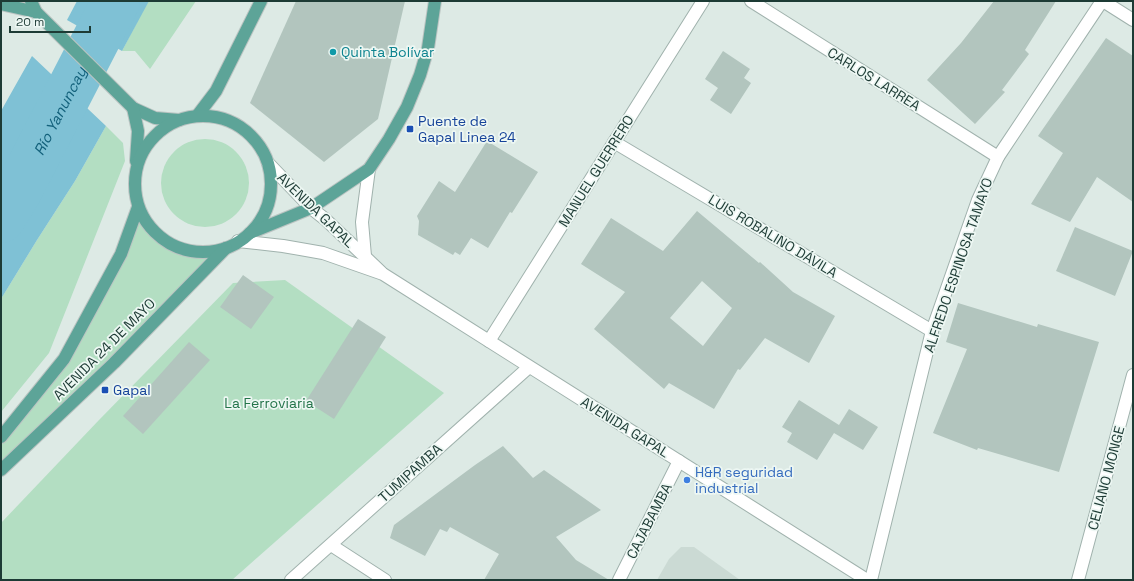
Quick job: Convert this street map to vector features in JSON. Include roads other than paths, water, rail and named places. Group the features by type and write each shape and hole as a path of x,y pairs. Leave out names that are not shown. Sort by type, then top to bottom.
{"main road":[{"path":"197,116 216,91 261,1"},
{"path":"249,233 311,208 370,169 407,107 420,75 428,48 435,1"},
{"path":"1,4 33,6 133,108 155,118 179,120"},
{"path":"133,108 138,131 135,189 138,207 152,230 162,239 186,250 199,252 226,248 249,233 259,222 266,208 270,193 271,178 268,163 260,146 248,132 233,122 215,116 197,116 179,120 164,128 151,139 142,153 136,170"},
{"name":"AVENIDA 24 DE MAYO","path":"1,437 64,359 121,254 138,207"},
{"name":"AVENIDA 24 DE MAYO","path":"1,470 114,363 226,248"}],"street":[{"name":"MANUEL GUERRERO","path":"489,341 703,1"},
{"name":"CARLOS LARREA","path":"751,1 998,157"},
{"name":"ALFREDO ESPINOSA TAMAYO","path":"871,580 932,331 978,200 998,157 1102,1"},
{"path":"1102,1 1133,20"},
{"name":"LUIS ROBALINO DÁVILA","path":"614,142 932,331"},
{"name":"AVENIDA GAPAL","path":"268,163 311,208 325,219 383,274 867,580"},
{"name":"AVENIDA GAPAL","path":"365,256 362,222 370,169"},
{"name":"AVENIDA GAPAL","path":"238,241 323,253 383,274"},
{"name":"TUMIPAMBA","path":"291,580 529,367"},
{"name":"CELIANO MONGE","path":"1078,580 1133,375"},
{"name":"CAJABAMBA","path":"619,580 679,461"},
{"path":"330,545 385,580"}],"water":[{"path":"77,1 149,1 122,51 67,20"},
{"path":"32,56 106,126 75,181 1,299 1,111"}],"waterway":[{"name":"Río Yanuncay","path":"1,219 17,193 116,1"}],"place":[{"name":"Quinta Bolívar","path":"333,52"},
{"name":"Puente de Gapal Linea 24","path":"410,129"},
{"name":"Gapal","path":"105,390"},
{"name":"H&R seguridad industrial","path":"687,480"}],"park label":[{"name":"La Ferroviaria","path":"269,403"}]}
